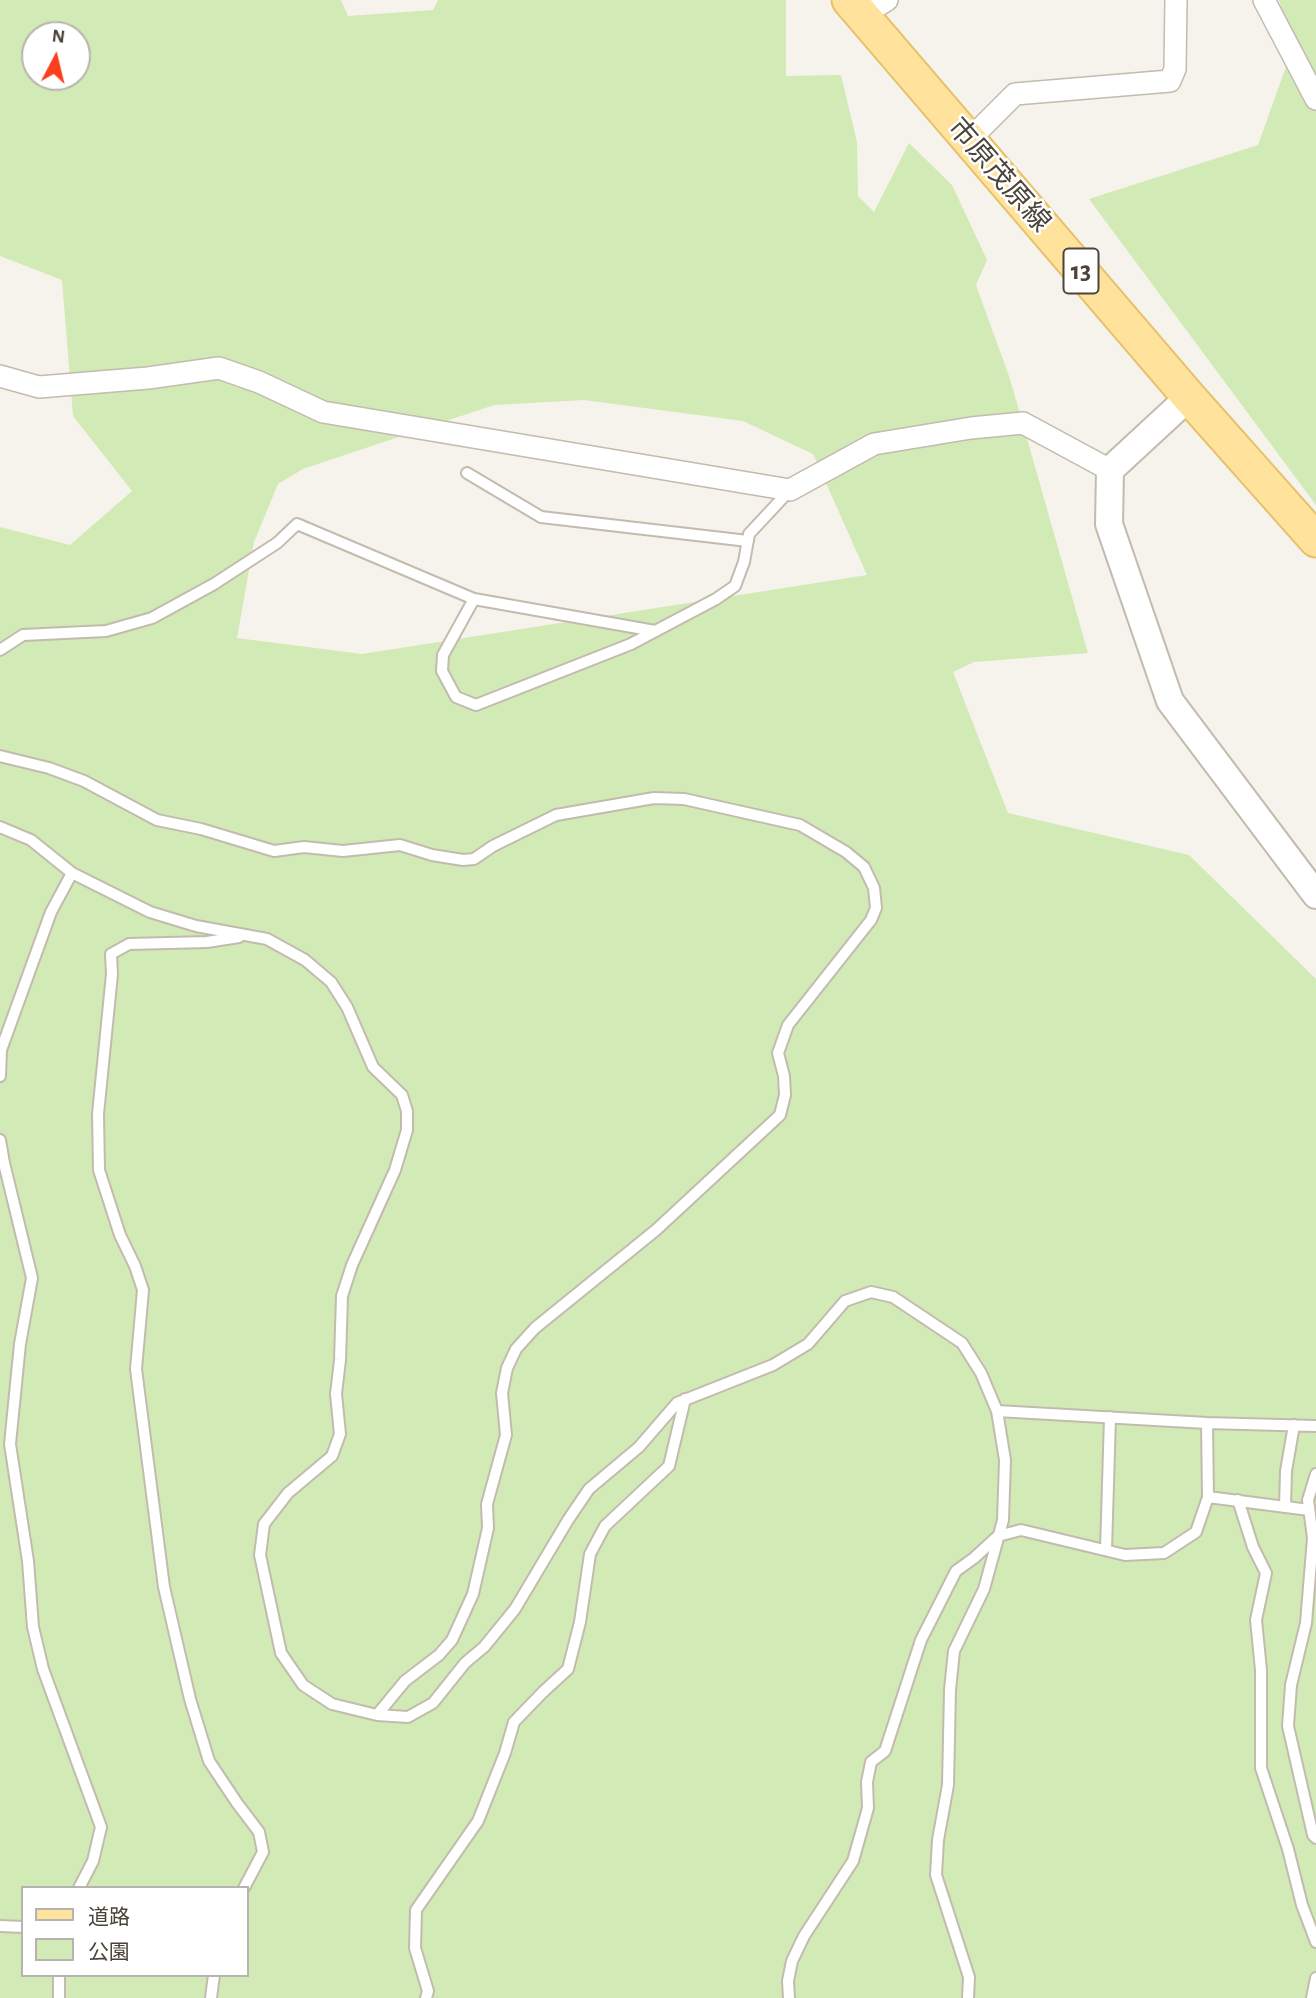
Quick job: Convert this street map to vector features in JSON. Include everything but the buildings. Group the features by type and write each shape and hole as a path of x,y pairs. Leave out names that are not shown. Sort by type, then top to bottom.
{"main road":[{"name":"市原茂原線","path":"866,5 969,140 1189,397 1316,540"}],"street":[{"path":"969,140 1015,94 1170,81 1175,69 1176,0"},
{"path":"1264,0 1316,99"},
{"path":"0,376 39,387 148,378 219,368 259,382 323,412 790,490 874,444 971,428 1023,423 1110,470"},
{"path":"1189,397 1110,470 1109,524 1170,701 1316,895"}],"lane":[{"path":"467,473 541,517 748,541"},
{"path":"474,599 443,655 442,671 456,697 476,705 631,643 716,599 735,586 744,562 749,534 790,490"},
{"path":"0,650 23,635 106,631 152,618 214,584 277,543 297,524 474,599 655,631"},
{"path":"0,757 49,768 84,781 157,820 201,829 274,851 304,847 343,851 400,845 432,855 474,859 493,846 556,815 654,798 684,799 800,825 846,852 864,867 874,888 876,908 871,920 788,1025 778,1053 784,1076 785,1095 780,1115 656,1230 535,1328 516,1349 507,1368 502,1394 506,1435 487,1504 488,1528 473,1594 452,1640 439,1655 405,1681 377,1715"},
{"path":"0,827 31,840 72,873 150,912 196,926 267,939 304,960 331,982 347,1007 373,1067 402,1095 407,1111 407,1130 395,1170 352,1265 341,1296 337,1394 340,1434 332,1456 288,1493 264,1524 260,1555 281,1653 303,1685 331,1704 377,1715 408,1717 433,1703 515,1609 589,1489 639,1447 677,1403 773,1365 808,1344 845,1301 871,1292 894,1297 962,1343 981,1373 997,1410 1005,1460 1003,1520 984,1589 954,1651 950,1689 948,1785 938,1840 936,1875 969,1976 968,1998"},
{"path":"0,1076 1,1050 51,912 72,873"},
{"path":"245,1886 263,1852 259,1832 236,1803 209,1761 190,1699 164,1587 136,1369 143,1290 120,1235 99,1170 98,1114 112,974 111,954 129,944 207,942 248,936"},
{"path":"0,1140 32,1278 20,1344 10,1444 28,1561 33,1627 43,1669 101,1827 93,1861 80,1886"},
{"path":"426,1998 428,1991 415,1948 416,1910 478,1821 505,1753 514,1722 568,1669 580,1622 590,1554 605,1527 669,1466 685,1399"},
{"path":"997,1410 1207,1423 1316,1426"},
{"path":"1106,1550 1110,1417"},
{"path":"789,1998 788,1981 792,1961 804,1936 853,1861 868,1808 867,1782 871,1762 885,1751 921,1640 956,1571 998,1536 1021,1530 1125,1555 1164,1553 1196,1532 1208,1497 1207,1423"},
{"path":"1285,1507 1286,1471 1294,1425"},
{"path":"1316,1474 1308,1500 1314,1541 1306,1623 1291,1685 1288,1726 1313,1835 1316,1838"},
{"path":"1208,1497 1309,1510"},
{"path":"1238,1500 1253,1547 1266,1573 1256,1620 1261,1670 1261,1768 1288,1849 1302,1905 1316,1942"},
{"path":"0,1926 21,1927"},
{"path":"59,1977 59,1998"},
{"path":"211,1998 214,1977"},
{"path":"1312,1998 1316,1978"}],"green space":[{"path":"0,0 341,0 348,16 433,10 438,0 786,0 786,76 841,75 857,142 858,196 874,212 909,143 952,185 987,260 976,285 1010,379 1088,653 974,662 953,672 1008,813 1189,855 1316,979 1316,1998 0,1998 0,527 70,545 132,491 73,416 62,280 0,256","holes":["584,400 743,421 813,454 867,575 362,654 237,638 254,542 278,484 303,469 494,405"]},
{"path":"1279,0 1316,0 1316,505 1089,199 1258,145 1293,47"}]}
